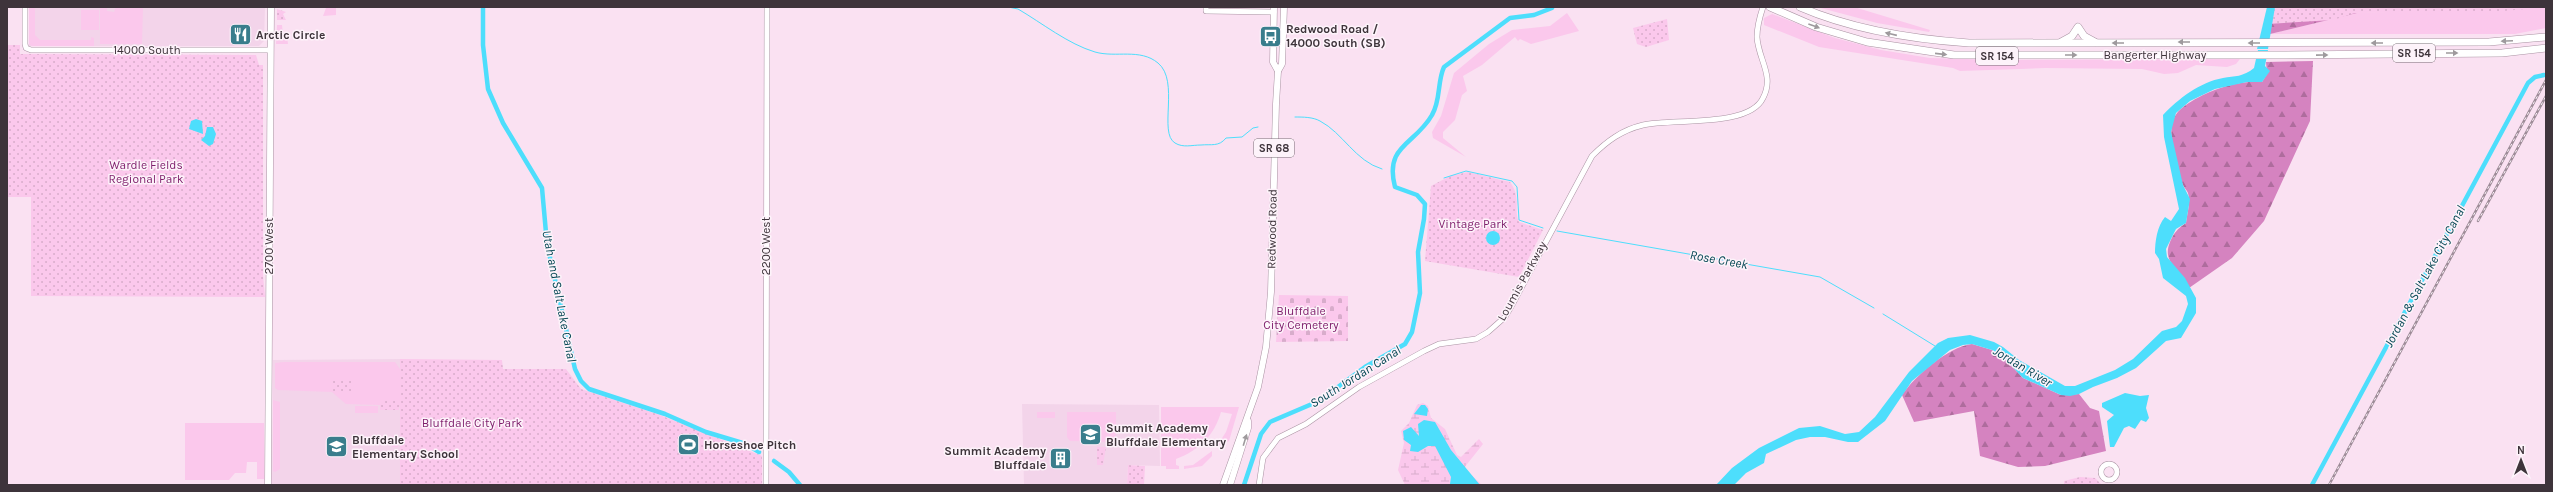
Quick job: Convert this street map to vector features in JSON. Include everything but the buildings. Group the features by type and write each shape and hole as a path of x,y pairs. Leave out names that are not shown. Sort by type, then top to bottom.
{"highway":[{"name":"Bangerter Highway","path":"1770,7 1816,27 1868,42 1954,55 2283,55 2502,52 2546,48"},
{"name":"Bangerter Highway","path":"1800,7 1853,25 1900,36 1969,43 2489,42 2546,37"},
{"path":"2060,43 2072,36 2078,27 2084,36 2097,43"}],"main road":[{"name":"2700 West","path":"268,485 270,7"},
{"name":"Redwood Road","path":"1278,71 1282,64 1284,7"},
{"name":"Redwood Road","path":"1248,421 1258,387 1271,301 1272,193 1278,71 1274,62 1274,10"},
{"name":"SR 68","path":"1223,485 1242,429 1248,421"},
{"name":"SR 68","path":"1230,485 1248,428 1248,421"}],"street":[{"name":"14000 South","path":"25,7 26,48 31,50 269,50"},
{"name":"2200 West","path":"766,485 767,7"},
{"name":"Loumis Parkway","path":"1259,485 1263,458 1278,438 1306,424 1359,387 1424,351 1439,344 1476,339 1496,326 1512,304 1556,218 1592,156 1604,144 1628,129 1644,124 1742,115 1763,100 1768,82 1768,75 1757,37 1763,7"},
{"path":"1206,9 1274,10"},
{"path":"2114,485 2117,468 2107,464 2101,470 2105,482 2115,478"}],"shaded area":[{"path":"29,7 265,7 264,41 259,46 29,46"},
{"name":"Bluffdale Elementary School","path":"400,359 400,485 272,485 273,360"},
{"name":"Summit Academy Bluffdale Elementary","path":"1022,404 1159,405 1160,466 1128,465 1127,485 1024,485"}],"green space":[{"path":"29,7 35,7 35,35 40,40 91,40 91,37 94,38 94,46 32,46 29,44"},
{"path":"100,7 107,7 107,11 114,12 116,7 143,7 142,44 100,44"},
{"path":"336,7 336,15 323,16 326,8"},
{"path":"1817,7 1854,7 1930,30 1929,32 1877,23"},
{"path":"2272,7 2546,7 2493,12 2355,13 2333,20 2267,24"},
{"path":"2546,7 2546,28 2515,34 2270,34 2357,13"},
{"path":"277,9 286,12 283,14 286,20 277,20"},
{"path":"81,10 99,10 99,30 81,30"},
{"path":"2274,10 2357,13 2270,34"},
{"path":"1567,13 1579,31 1531,44 1520,39 1518,41 1515,37 1482,65 1463,76 1467,91 1462,95 1455,120 1443,132 1443,138 1466,157 1433,138 1432,132 1441,116 1454,73 1489,44 1512,30 1550,26"},
{"path":"1772,14 1835,38 1881,50 1930,58 2002,60 2240,59 2236,64 2227,67 2196,65 2178,73 2164,74 2142,69 2045,68 1960,71 1953,68 1819,47 1764,25 1764,18"},
{"path":"1667,19 1669,40 1646,47 1637,44 1633,28"},
{"path":"277,25 282,25 283,35 287,36 288,44 276,44"},
{"name":"Wardle Fields Regional Park","path":"7,45 20,45 20,54 256,55 259,65 263,65 263,275 265,297 31,296 31,197 7,197"},
{"path":"2313,61 2310,121 2264,221 2232,258 2189,288 2186,281 2170,261 2168,256 2170,242 2173,236 2178,229 2186,223 2189,204 2188,193 2181,180 2172,138 2171,129 2176,114 2191,101 2216,89 2240,83 2262,82 2267,74 2266,62"},
{"name":"Vintage Park","path":"1468,172 1510,182 1516,193 1517,217 1519,222 1543,230 1519,277 1425,261 1431,186 1450,176"},
{"name":"Bluffdale City Cemetery","path":"1279,295 1348,296 1348,341 1276,342"},
{"path":"1972,344 1992,350 2004,358 2023,378 2061,395 2079,394 2090,408 2099,411 2106,451 2045,466 2018,467 1980,456 1974,411 1914,422 1902,395 1915,379 1933,363 1953,350"},
{"name":"Bluffdale City Park","path":"400,359 502,360 503,369 566,369 581,389 660,415 762,456 762,485 400,485"},
{"path":"395,362 400,369 400,410 398,400 380,400 380,405 346,404 332,392 278,390 275,388 275,363"},
{"path":"333,381 352,381 352,393 333,392"},
{"path":"273,400 280,402 280,469 275,472 273,471"},
{"path":"380,400 399,400 399,410 380,410"},
{"path":"1423,403 1428,406 1431,418 1445,429 1457,455 1461,457 1479,439 1483,444 1464,468 1482,485 1405,485 1398,470 1404,443 1401,431 1409,423 1417,405"},
{"path":"355,406 378,406 378,413 355,413"},
{"path":"1161,407 1239,407 1229,441 1217,446 1226,432 1232,414 1221,412 1210,435 1198,447 1176,459 1176,465 1179,466 1179,469 1166,469 1166,466 1161,466"},
{"path":"1037,412 1055,412 1055,418 1037,418"},
{"path":"1067,412 1116,412 1116,442 1070,441 1067,437"},
{"path":"185,423 264,423 264,479 257,479 257,462 247,462 246,473 235,473 229,480 185,480"},
{"path":"392,436 398,436 398,447 392,447"},
{"path":"1097,447 1106,447 1103,465 1097,465"},
{"path":"395,450 399,450 398,459 390,459 390,455"},
{"path":"1212,451 1212,456 1202,466 1184,469 1184,466 1193,465"},
{"path":"1128,465 1145,466 1144,485 1127,485"},
{"path":"2080,477 2095,478 2102,485 2064,485 2064,481"}],"water":[{"path":"2267,7 2275,7 2268,49 2257,49"},
{"name":"Jordan River","path":"2258,50 2268,50 2265,66 2270,71 2262,82 2247,82 2215,89 2190,101 2176,113 2171,132 2183,185 2190,199 2186,223 2176,229 2166,249 2167,257 2185,278 2196,298 2196,313 2181,338 2166,341 2136,368 2117,378 2079,394 2070,396 2061,395 2023,378 2004,358 1992,350 1972,344 1963,345 1950,350 1912,381 1885,421 1858,442 1848,442 1825,437 1810,437 1796,440 1766,454 1764,463 1746,473 1734,485 1716,485 1732,468 1759,448 1799,428 1820,426 1845,434 1859,432 1875,417 1909,372 1938,343 1948,338 1970,335 1994,342 2003,347 2019,360 2065,386 2075,386 2115,370 2133,359 2162,331 2176,327 2182,321 2188,304 2186,296 2163,278 2159,259 2155,253 2157,234 2162,221 2165,217 2171,221 2179,209 2164,137 2163,115 2175,103 2198,87 2214,80 2239,76 2250,71 2254,68"},
{"path":"196,119 202,121 203,134 189,129 191,121"},
{"path":"207,127 213,127 216,134 213,144 209,146 201,140 205,136"},
{"path":"1493,231 1498,233 1500,238 1498,243 1493,245 1488,243 1486,238 1488,233"},
{"path":"2125,393 2140,396 2149,395 2146,408 2149,418 2146,422 2141,420 2135,429 2129,426 2124,428 2114,447 2110,447 2107,421 2114,415 2102,407 2102,403"},
{"path":"1421,405 1425,405 1428,409 1427,416 1414,414"},
{"path":"1424,420 1435,422 1451,450 1480,485 1450,484 1451,477 1435,446 1428,446 1418,452 1410,451 1411,445 1404,440 1403,431 1411,427 1419,436 1418,424"}],"waterway":[{"name":"Utah and Salt Lake Canal","path":"483,7 483,45 488,89 503,123 542,188 547,244 575,369 581,381 589,389 665,414 706,432 746,444 759,452"},
{"name":"Rose Creek","path":"1008,7 1018,9 1065,39 1095,52 1103,54 1144,56 1151,58 1158,63 1164,71 1168,82 1168,129 1170,137 1178,145 1188,146 1218,144 1226,138 1242,137 1253,128 1258,127"},
{"name":"South Jordan Canal","path":"1244,485 1261,434 1270,422 1319,401 1365,367 1405,344 1412,332 1420,293 1418,252 1425,204 1417,195 1395,187 1393,173 1394,162 1397,154 1403,146 1418,133 1432,115 1437,103 1440,79 1444,67 1510,18 1534,15 1552,8"},
{"name":"Jordan & Salt Lake City Canal","path":"2312,485 2528,83 2535,77 2544,75"},
{"name":"Rose Creek","path":"1295,117 1305,117 1320,121 1336,132 1364,160 1382,169"},
{"name":"Rose Creek","path":"1444,178 1466,171 1512,181 1517,187 1519,220 1543,228"},
{"name":"Rose Creek","path":"1557,231 1820,277 1874,308"},
{"name":"Rose Creek","path":"1883,314 1935,346"},
{"name":"Utah and Salt Lake Canal","path":"774,461 789,472 800,485"}],"railway":[{"path":"2329,485 2546,80"},
{"path":"2478,221 2546,96"}],"place":[{"name":"Arctic Circle","path":"240,35"},
{"name":"Redwood Road / 14000 South (SB)","path":"1270,36"},
{"name":"Summit Academy Bluffdale Elementary","path":"1091,435"},
{"name":"Horseshoe Pitch","path":"689,445"},
{"name":"Bluffdale Elementary School","path":"336,447"},
{"name":"Summit Academy Bluffdale","path":"1061,458"}]}
